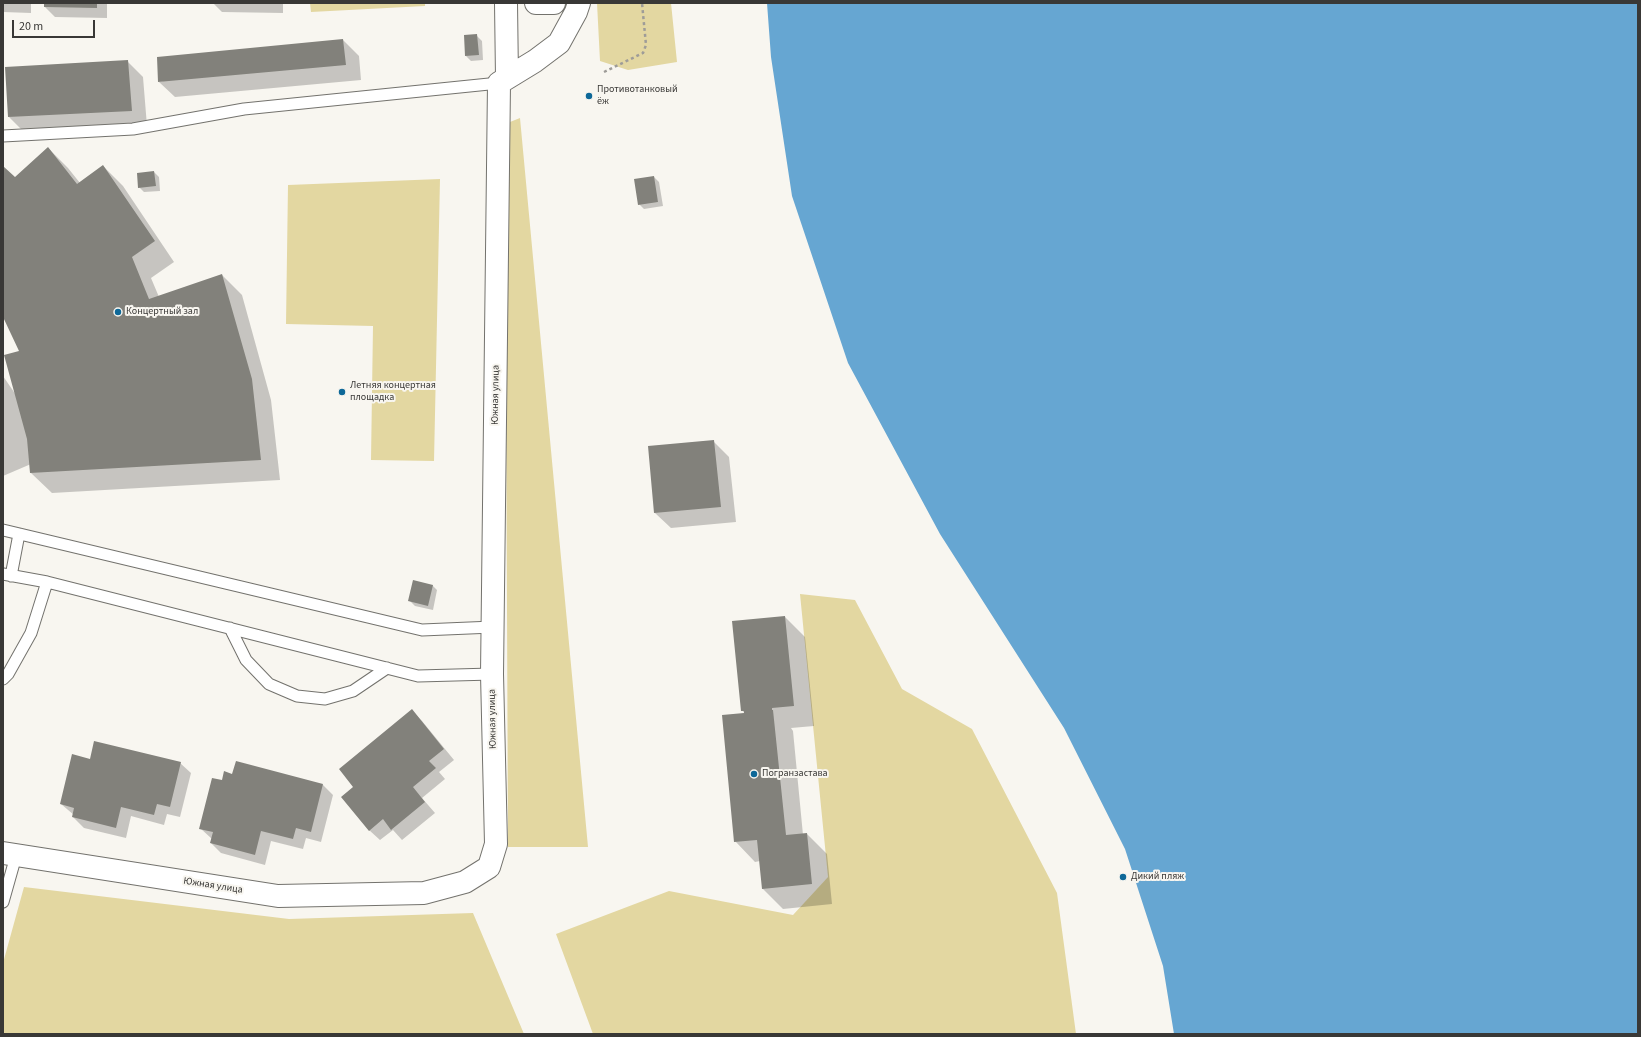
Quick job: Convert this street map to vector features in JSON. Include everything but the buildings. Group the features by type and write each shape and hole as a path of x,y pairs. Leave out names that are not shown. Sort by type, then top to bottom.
{"street":[{"name":"Южная улица","path":"10,854 278,896 424,893 465,882 489,867 496,844 492,674 503,81 506,3"},
{"path":"536,3 554,3"},
{"path":"503,81 535,61 559,43 576,12 579,3"}],"lane":[{"path":"3,136 133,129 244,109 503,81"},
{"path":"3,530 422,630 493,627"},
{"path":"19,534 7,575 47,582 418,676 492,674"},
{"path":"3,679 8,674 31,633 47,582"},
{"path":"230,628 246,660 269,684 297,696 325,699 353,692 387,668"},
{"path":"3,902 10,854"}],"path":[{"path":"604,72 642,53 646,45 642,3"}],"shaded area":[{"path":"310,3 425,3 425,6 311,12"},
{"path":"597,3 671,3 677,62 628,70 600,61"},
{"path":"520,118 588,847 508,847 505,124"},
{"path":"440,179 434,461 371,460 373,326 286,324 288,185"},
{"path":"800,594 855,600 902,689 972,729 1057,893 1076,1034 593,1034 556,934 669,891 793,915 828,877"},
{"path":"24,887 289,919 473,913 524,1034 3,1034 3,963"}],"water":[{"path":"767,3 1638,3 1638,1034 1174,1034 1163,966 1125,849 1064,728 940,534 848,363 792,196 771,57"}],"place":[{"name":"Противотанковый ёж","path":"589,96"},
{"name":"Концертный зал","path":"118,312"},
{"name":"Летняя концертная площадка","path":"342,392"},
{"name":"Погранзастава","path":"754,774"},
{"name":"Дикий пляж","path":"1123,877"}]}
